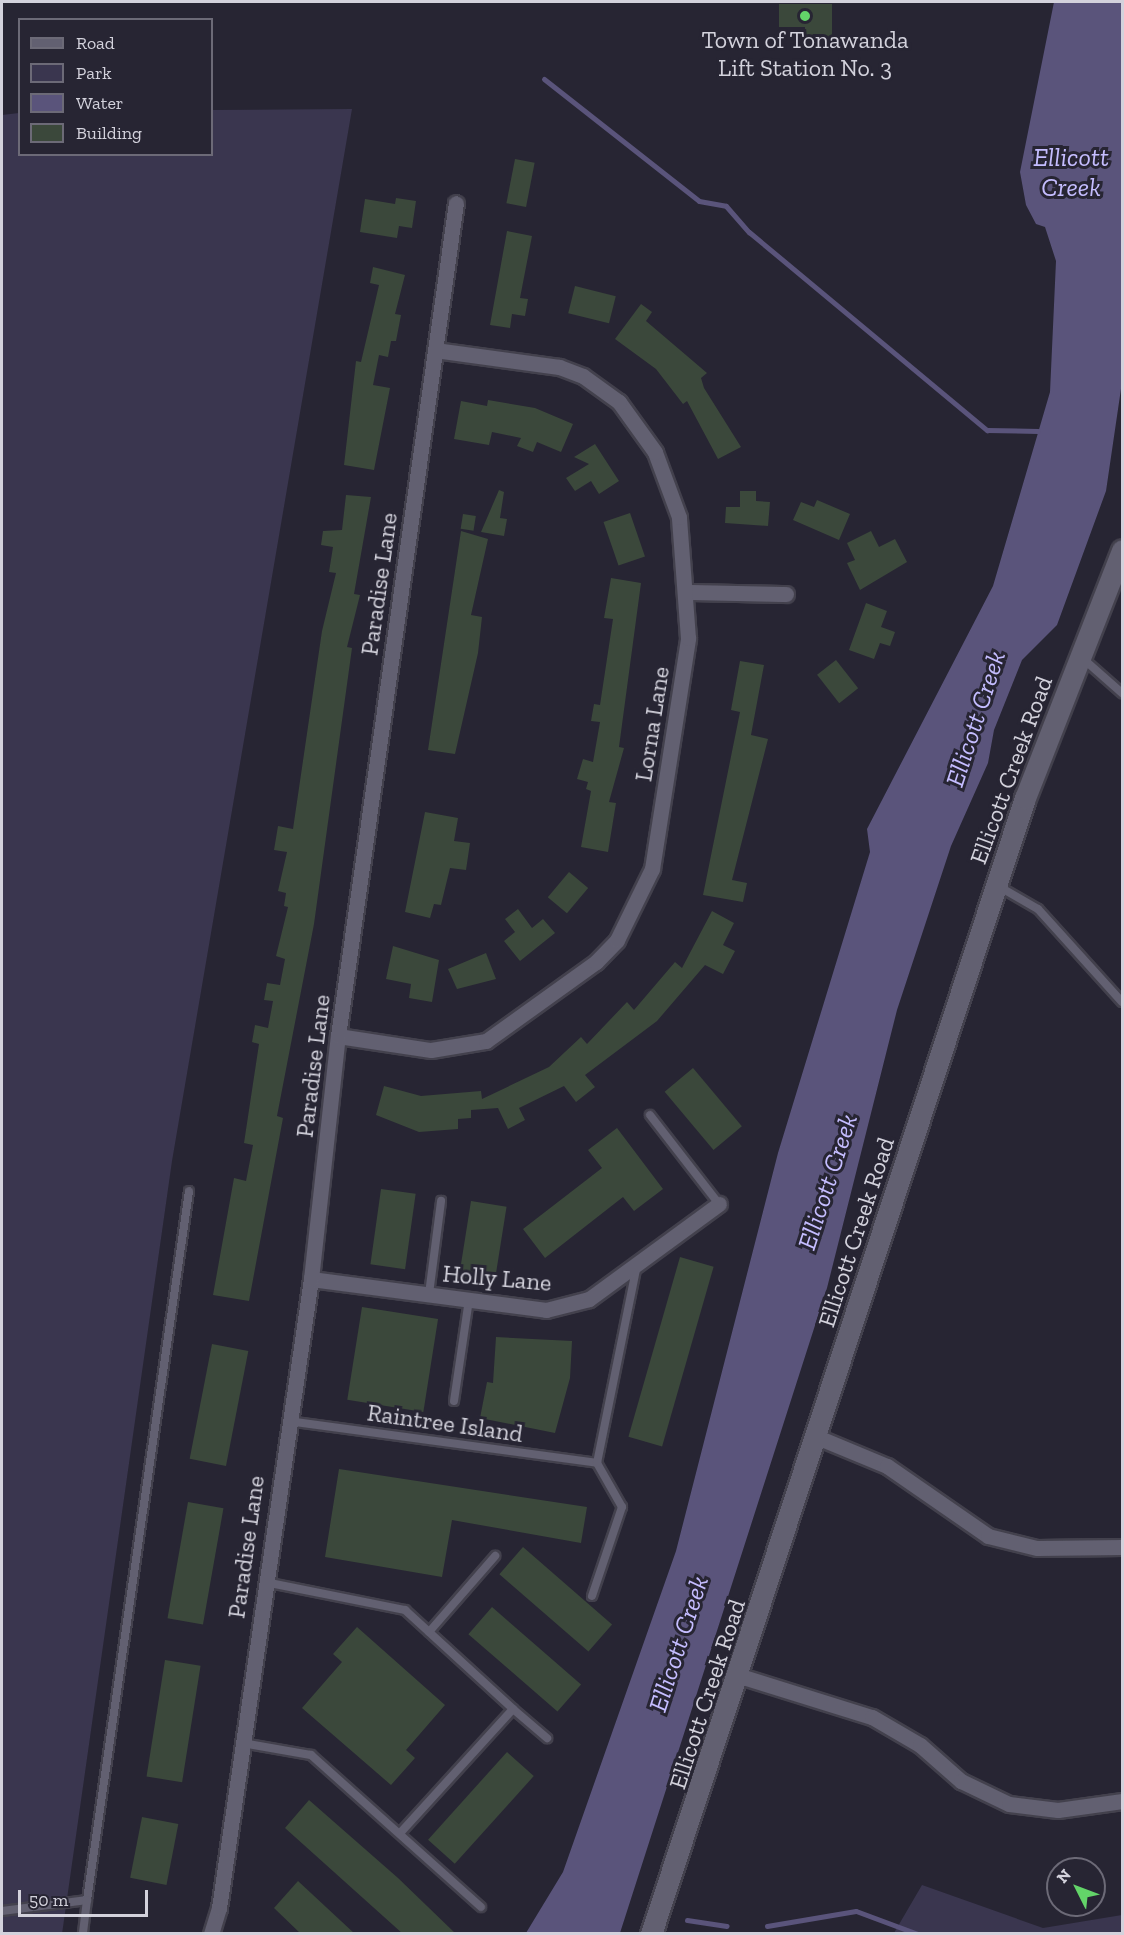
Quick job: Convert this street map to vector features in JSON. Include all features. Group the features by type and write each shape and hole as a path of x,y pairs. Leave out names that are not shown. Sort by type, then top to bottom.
{"street":[{"name":"Paradise Lane","path":"212,1933 242,1743 287,1421 311,1279 338,1036 456,203"},
{"name":"Lorna Lane","path":"338,1036 431,1050 486,1041 596,962 617,940 652,869 688,638 686,554 668,481 620,402 583,375 559,367 435,350"},
{"name":"Ellicott Creek Road","path":"651,1934 740,1676 996,885 1080,656 1122,550"},
{"path":"687,592 786,594"},
{"name":"Holly Lane","path":"311,1279 546,1310 589,1299 719,1204"},
{"path":"817,1437 887,1466 988,1536 1037,1548 1122,1547"},
{"path":"740,1676 872,1717 920,1745 961,1781 1010,1804 1058,1810 1122,1802"}],"lane":[{"path":"1080,656 1122,693"},
{"path":"996,885 1038,909 1122,1002"},
{"path":"650,1115 719,1204"},
{"path":"83,1934 189,1191"},
{"path":"429,1294 441,1201"},
{"path":"592,1596 622,1507 597,1463 638,1261"},
{"path":"454,1401 469,1300"},
{"name":"Raintree Island","path":"287,1421 597,1463"},
{"path":"429,1632 495,1556"},
{"path":"263,1582 405,1610 547,1738"},
{"path":"400,1833 513,1709"},
{"path":"242,1743 311,1755 481,1907"},
{"path":"2,1911 87,1900"}],"green space":[{"path":"352,109 172,1161 62,1934 2,1933 2,115 18,113 18,156 213,156 213,110"},
{"path":"922,1885 1043,1928 1122,1915 1122,1933 894,1933"}],"water":[{"name":"Ellicott Creek","path":"1054,2 1122,2 1122,382 1106,491 1057,625 1022,660 994,730 988,763 951,846 897,1010 827,1288 620,1933 526,1933 563,1872 676,1551 778,1153 870,852 867,829 993,586 1050,392 1056,261 1045,227 1036,224 1026,205 1020,172"}],"building":[{"name":"Town of Tonawanda Lift Station No. 3","path":"779,4 832,4 832,37 805,38 805,27 779,27"},
{"path":"515,159 535,163 526,207 506,203"},
{"path":"396,198 416,201 412,228 399,226 397,238 360,232 365,199 395,204"},
{"path":"507,231 532,236 520,298 528,299 525,316 512,314 510,328 490,325"},
{"path":"373,267 405,275 395,314 401,315 396,341 391,341 388,357 379,355 373,385 390,388 374,470 344,465 356,361 361,362 379,285 370,283"},
{"path":"575,286 616,296 609,323 568,313"},
{"path":"641,304 652,312 646,321 707,373 701,378 704,388 741,447 718,459 687,401 683,404 656,369 615,339"},
{"path":"488,400 535,408 573,424 561,452 537,442 533,452 517,446 521,438 492,432 489,445 454,439 461,401 487,406"},
{"path":"595,444 619,481 599,494 591,481 575,491 566,478 589,464 574,457"},
{"path":"499,490 504,492 500,518 507,519 504,536 481,532"},
{"path":"740,491 756,491 756,501 770,502 768,526 725,523 726,507 740,507"},
{"path":"346,495 371,497 354,594 360,595 347,647 352,648 314,924 277,1116 283,1118 249,1301 213,1295 234,1178 246,1181 253,1145 244,1143 259,1044 252,1042 255,1025 268,1028 273,1001 264,1000 267,983 280,985 285,959 276,956 288,907 284,906 286,893 278,891 287,852 274,850 278,826 293,829 322,631 336,573 329,572 333,547 321,545 323,531 342,530"},
{"path":"817,500 850,514 839,540 793,520 801,502 814,507"},
{"path":"630,513 645,556 619,566 604,522"},
{"path":"463,514 476,516 473,531 461,529"},
{"path":"461,531 488,539 471,615 482,617 478,653 455,754 428,750"},
{"path":"871,531 879,547 895,539 907,562 860,590 847,563 855,560 847,543"},
{"path":"611,578 641,583 619,747 624,748 609,802 616,803 608,852 581,847 591,791 586,789 588,782 577,779 583,759 593,762 600,722 591,721 594,704 600,705 613,619 604,618"},
{"path":"866,603 887,611 881,627 895,632 890,646 880,643 874,659 849,650"},
{"path":"836,660 858,688 839,703 817,675"},
{"path":"740,661 764,665 751,735 768,739 732,880 747,883 743,902 703,895 740,712 731,710"},
{"path":"425,812 458,818 454,841 470,843 466,870 450,868 441,905 434,904 430,918 405,912"},
{"path":"569,872 588,888 567,913 548,897"},
{"path":"518,909 532,928 543,919 555,933 520,961 504,941 515,932 505,919"},
{"path":"712,911 734,923 723,945 735,951 723,974 705,965 657,1021 585,1075 595,1087 576,1102 564,1086 519,1108 525,1120 508,1129 498,1108 471,1110 471,1118 458,1119 458,1129 419,1132 376,1115 384,1086 421,1096 481,1091 482,1099 549,1067 581,1037 587,1044 627,1002 634,1010 675,962 682,968"},
{"path":"393,946 439,960 432,1002 409,998 411,984 386,979"},
{"path":"486,953 496,979 457,989 448,969"},
{"path":"693,1068 742,1126 714,1150 665,1092"},
{"path":"617,1128 663,1189 634,1211 623,1197 545,1258 523,1229 602,1168 588,1150"},
{"path":"381,1189 416,1194 405,1269 370,1264"},
{"path":"471,1201 507,1207 495,1283 459,1277"},
{"path":"680,1257 714,1267 662,1446 628,1437"},
{"path":"362,1307 438,1319 423,1412 347,1400"},
{"path":"496,1337 572,1341 570,1378 555,1433 480,1418 487,1382 493,1383"},
{"path":"212,1344 248,1351 226,1466 190,1459"},
{"path":"339,1469 587,1507 581,1543 452,1520 442,1577 325,1557"},
{"path":"188,1502 223,1508 203,1624 168,1618"},
{"path":"523,1547 612,1624 588,1652 499,1574"},
{"path":"492,1607 581,1684 557,1712 468,1634"},
{"path":"357,1627 445,1705 406,1750 415,1758 391,1785 302,1708 342,1662 333,1654"},
{"path":"165,1660 201,1666 182,1782 147,1777"},
{"path":"507,1752 534,1776 455,1864 428,1840"},
{"path":"309,1800 398,1878 456,1934 403,1934 285,1828"},
{"path":"142,1817 178,1824 166,1885 130,1878"},
{"path":"298,1881 355,1934 301,1934 274,1908"}],"waterway":[{"path":"544,79 699,201 726,206 749,232 987,430 1038,431"},
{"path":"767,1926 856,1911 918,1934"},
{"path":"687,1920 727,1926"}],"place":[{"name":"Town of Tonawanda Lift Station No. 3","path":"805,16"}]}
